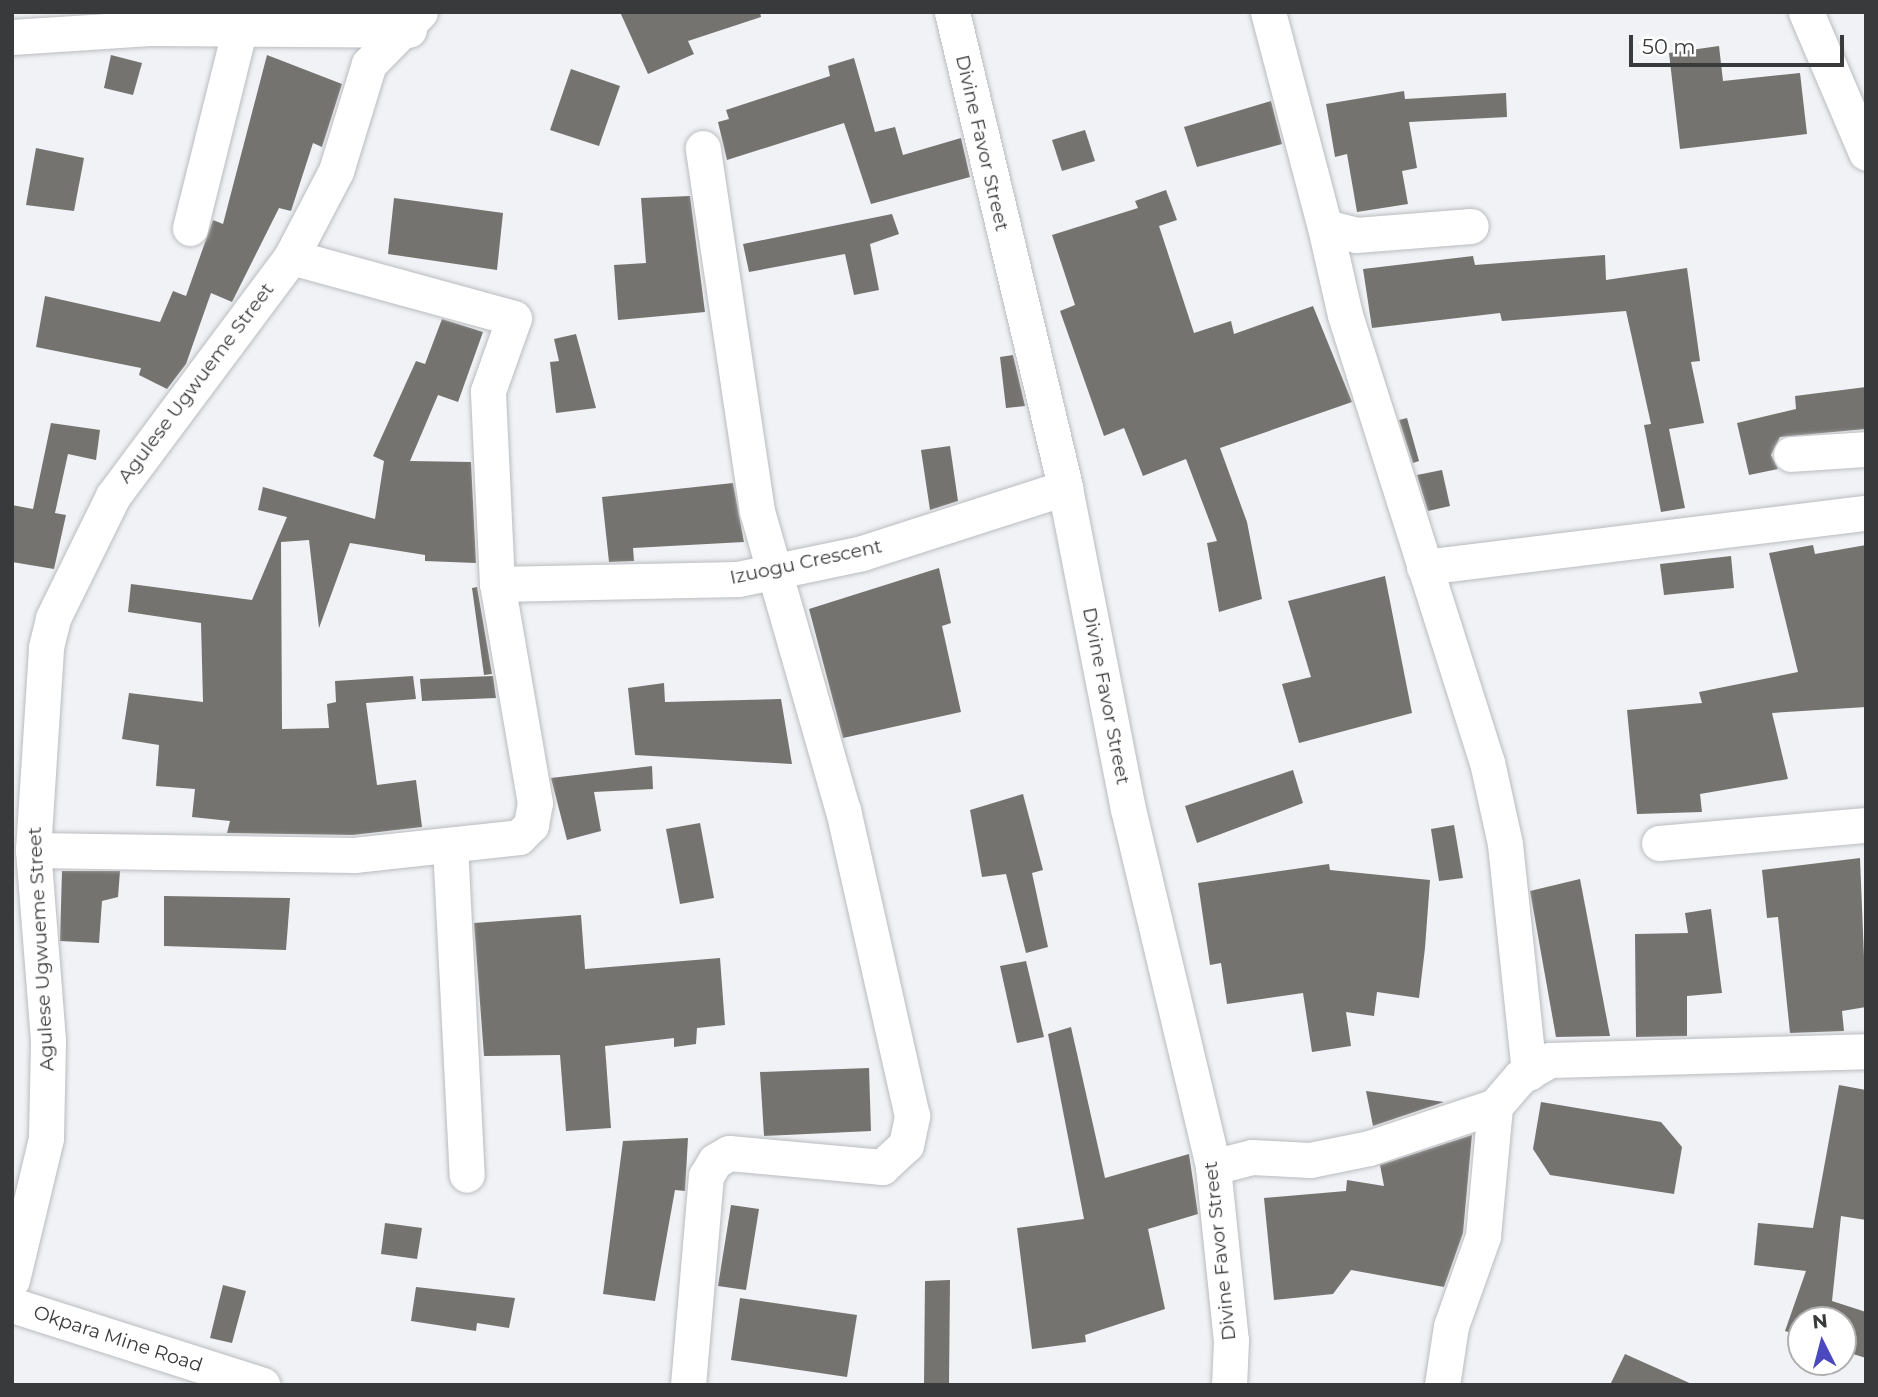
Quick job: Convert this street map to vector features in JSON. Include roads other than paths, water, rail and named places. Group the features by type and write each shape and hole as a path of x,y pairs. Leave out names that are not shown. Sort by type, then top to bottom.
{"street":[{"name":"Divine Favor Street","path":"952,12 1065,488 1128,809 1213,1167 1231,1340 1228,1385"},
{"path":"1268,12 1325,227 1345,316 1487,762 1505,844 1529,1073"},
{"path":"1806,12 1866,153"},
{"path":"12,37 100,22 240,29 414,21"},
{"name":"Agulese Ugwueme Street","path":"12,1280 46,1138 48,1040 33,850 46,647 77,559 160,425 291,257 336,171 369,64 414,21"},
{"path":"190,228 240,29"},
{"path":"688,1385 706,1176 715,1161 729,1153 882,1167 905,1145 912,1116 843,811 773,573 739,420 703,148"},
{"path":"1325,227 1356,235 1471,226"},
{"path":"33,850 354,855 519,837 533,814 497,584 488,391 514,318 291,257"},
{"path":"1791,454 1866,449"},
{"name":"Izuogu Crescent","path":"497,584 646,585 773,573 862,554 1065,488"},
{"path":"1424,567 1866,513"},
{"path":"1659,842 1866,825"},
{"path":"450,845 467,1175"},
{"path":"1213,1167 1252,1157 1310,1160 1369,1148 1495,1106 1529,1073 1550,1060 1589,1056 1866,1051"},
{"path":"1442,1385 1451,1326 1483,1236 1495,1106"},
{"name":"Okpara Mine Road","path":"12,1305 263,1385"}]}
